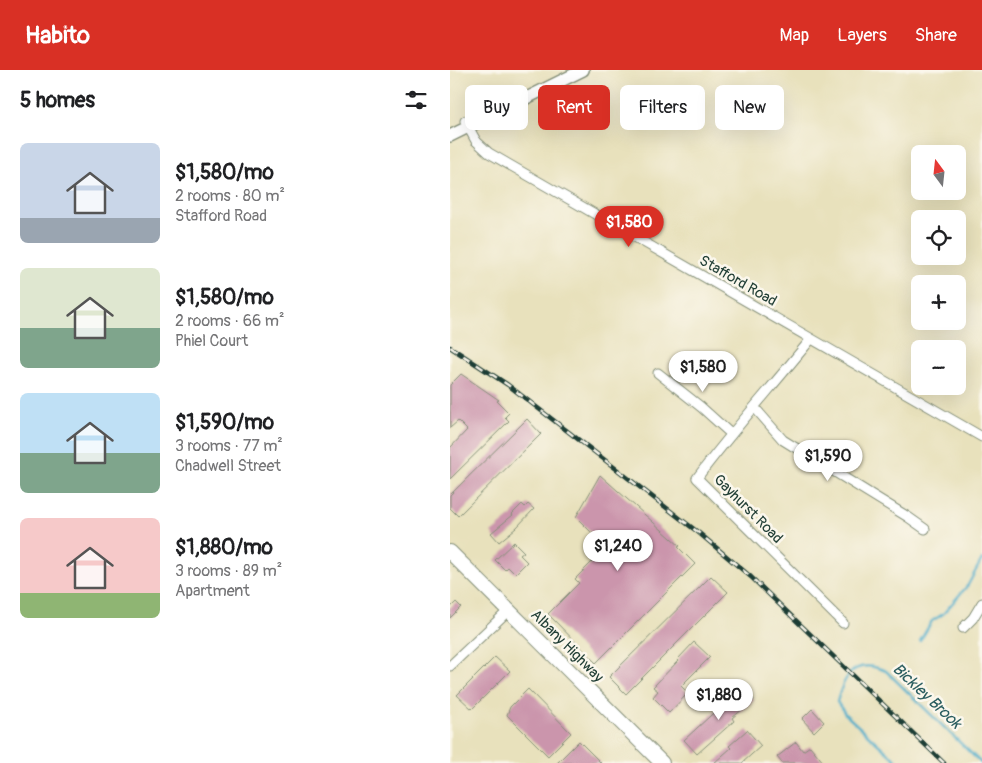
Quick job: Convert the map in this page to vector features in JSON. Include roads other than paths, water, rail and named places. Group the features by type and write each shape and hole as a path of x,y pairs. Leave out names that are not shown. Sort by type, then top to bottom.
{"highway":[{"name":"Albany Highway","path":"450,552 506,613 652,763"},
{"name":"Albany Highway","path":"450,561 662,763"}],"main road":[{"path":"528,91 568,70"},
{"path":"528,96 583,70"},
{"path":"450,129 465,125"},
{"path":"450,136 465,125"}],"street":[{"name":"Stafford Road","path":"470,130 476,141 489,153 982,437"},
{"name":"Gayhurst Road","path":"811,339 755,408 731,434 697,478 843,623"},
{"path":"658,374 701,407 731,434"},
{"path":"755,408 783,440 926,529"},
{"path":"963,628 973,618 982,603"},
{"path":"450,666 506,613"}],"waterway":[{"path":"920,641 932,621 943,614 968,585 982,559"},
{"name":"Bickley Brook","path":"899,763 846,715 837,702 843,684 852,671 866,666 886,671 981,763"}],"railway":[{"path":"450,347 508,385 699,533 751,577 944,763"}]}
